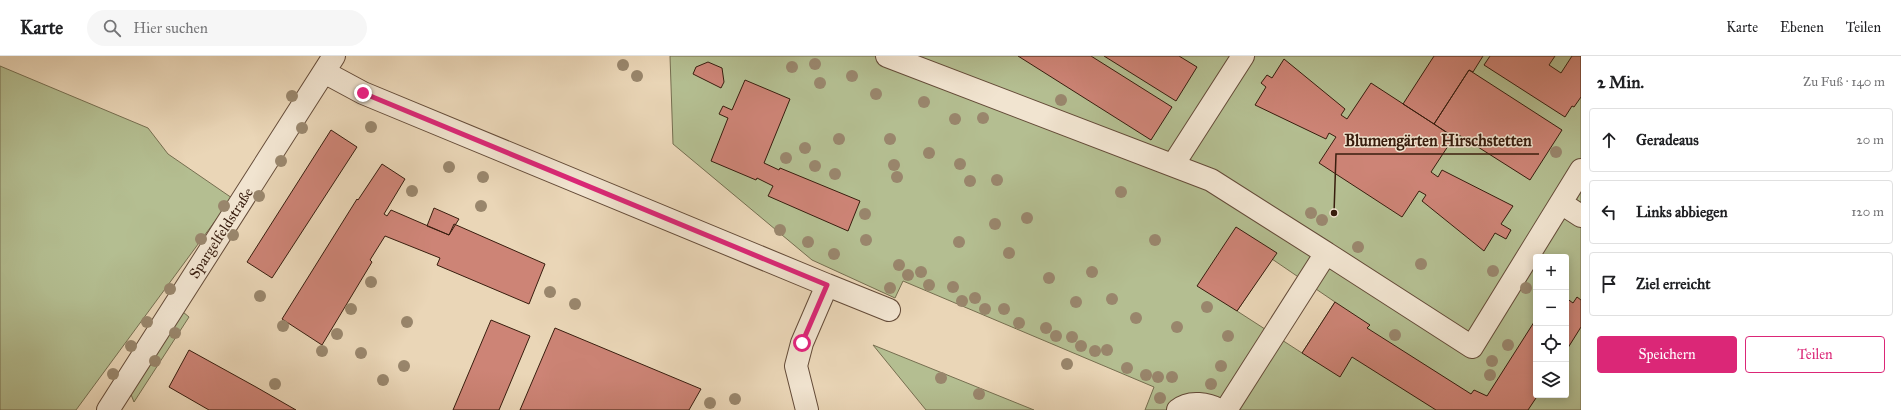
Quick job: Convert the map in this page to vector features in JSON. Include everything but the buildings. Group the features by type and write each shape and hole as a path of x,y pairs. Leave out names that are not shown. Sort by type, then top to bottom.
{"street":[{"path":"887,56 1212,180 1472,347 1581,170"},
{"path":"1173,165 1243,56"},
{"path":"329,64 363,93 889,310"},
{"name":"Spargelfeldstraße","path":"108,410 329,64"},
{"path":"1561,203 1581,216"},
{"path":"1226,410 1326,253"},
{"path":"807,410 796,366 802,343 827,285"},
{"path":"1178,410 1182,407 1196,404 1211,405 1220,410"}],"green space":[{"path":"670,56 1581,56 1581,410 1145,410 1154,387 903,281 895,298 812,260 673,144","holes":["1272,259 1335,302 1302,353 1237,311"]},
{"path":"0,66 148,128 168,154 232,198 76,410 0,410"},
{"path":"183,312 189,317 134,402 130,392"},
{"path":"873,345 1034,410 926,410"}],"place":[{"name":"Blumengärten Hirschstetten","path":"1334,213"}],"route":[{"path":"363,93 827,285 802,343"}]}
